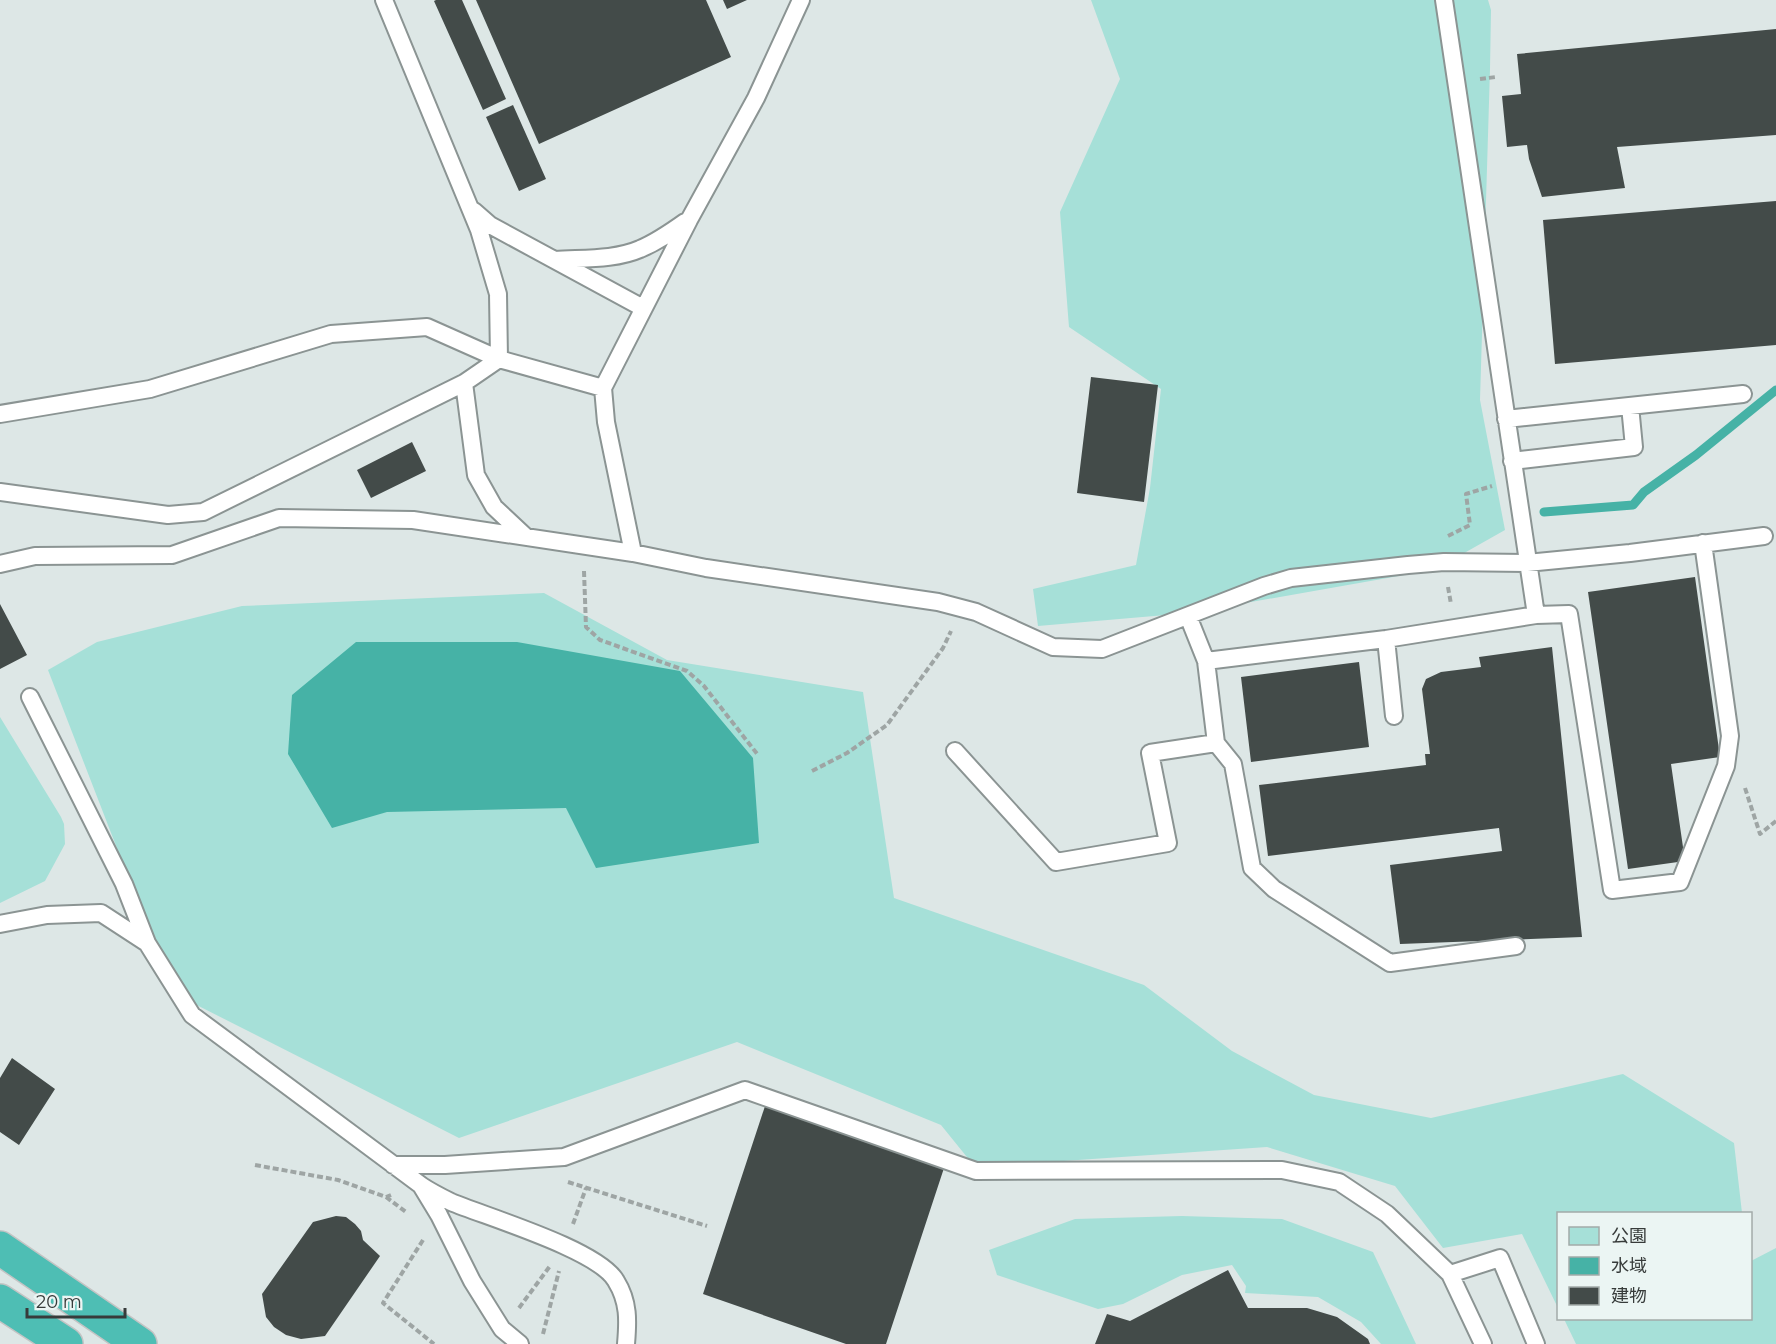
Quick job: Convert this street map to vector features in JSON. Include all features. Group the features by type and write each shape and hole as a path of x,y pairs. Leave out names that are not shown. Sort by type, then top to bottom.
{"highway":[{"path":"0,1248 140,1344"},
{"path":"0,1301 66,1344"}],"lane":[{"path":"384,0 471,208 498,294 499,359"},
{"path":"633,553 606,422 603,388 689,219 756,98 801,0"},
{"path":"1444,0 1536,615"},
{"path":"471,208 490,225 643,308"},
{"path":"554,260 609,257 638,250 661,239 689,219"},
{"path":"0,414 150,389 331,334 427,327 499,359 603,388"},
{"path":"0,492 168,515 203,512 465,383 499,359"},
{"path":"465,383 476,475 494,507 525,536"},
{"path":"1506,419 1743,394"},
{"path":"1512,461 1634,447 1630,406"},
{"path":"0,564 35,556 172,555 279,518 412,520 633,553 706,568 938,602 976,612 1053,647 1102,649 1290,578 1444,562 1527,563 1764,536"},
{"path":"1206,661 1386,639 1536,615 1569,614 1612,890 1680,882 1726,766 1730,736 1703,543"},
{"path":"1188,616 1206,661 1216,743 1233,764 1252,868 1274,889 1390,963 1516,946"},
{"path":"1386,639 1394,716"},
{"path":"30,697 124,884 147,943 192,1015 422,1186 449,1201 600,1263 616,1281 628,1315 626,1344"},
{"path":"955,751 1056,862 1168,843 1150,753 1216,743"},
{"path":"0,924 46,915 100,913 147,943"},
{"path":"393,1165 445,1165 564,1156 745,1090 976,1171 1282,1170 1339,1182 1387,1214 1450,1274 1483,1344"},
{"path":"422,1186 472,1281 502,1329 520,1344"},
{"path":"1450,1274 1500,1258 1536,1344"}],"path":[{"path":"584,546 586,627 600,639 687,671 704,686 758,755"},
{"path":"812,771 847,753 887,726 943,648 952,628 935,622 938,602"},
{"path":"1726,766 1740,772 1760,834 1776,821"},
{"path":"434,1344 383,1303 439,1215"},
{"path":"502,1329 565,1247"}],"green space":[{"path":"1091,0 1488,0 1491,10 1490,69 1480,400 1505,530 1443,565 1410,574 1189,613 1038,626 1033,589 1136,565 1150,488 1161,389 1069,327 1060,212 1120,79"},
{"path":"544,593 667,660 863,692 894,898 1144,985 1232,1051 1314,1095 1431,1118 1623,1074 1734,1143 1742,1212 1557,1212 1557,1306 1522,1234 1443,1248 1395,1186 1267,1147 975,1167 941,1125 737,1042 459,1138 173,993 48,670 97,642 242,606"},
{"path":"0,717 61,817 64,824 65,844 45,881 0,903"},
{"path":"1182,1216 1282,1219 1373,1252 1416,1344 1381,1344 1361,1322 1318,1297 1245,1293 1246,1286 1232,1265 1182,1275 1123,1304 1098,1309 997,1275 989,1250 1075,1219"},
{"path":"1776,1248 1776,1344 1576,1344 1564,1320 1752,1320 1752,1260"}],"water":[{"path":"356,642 517,642 680,671 753,758 759,843 596,868 566,808 387,812 332,828 288,754 292,695"}],"building":[{"path":"462,0 506,99 483,110 434,1"},
{"path":"476,0 706,0 731,57 539,144"},
{"path":"723,0 747,0 727,9"},
{"path":"1776,29 1776,135 1617,147 1625,188 1542,197 1529,159 1527,145 1507,147 1502,96 1521,94 1517,54"},
{"path":"513,105 546,179 519,191 486,117"},
{"path":"1776,201 1776,345 1555,364 1543,220"},
{"path":"1091,377 1158,385 1144,502 1077,493"},
{"path":"412,442 426,471 371,498 357,470"},
{"path":"1695,577 1720,757 1671,764 1685,861 1628,869 1588,592"},
{"path":"0,604 27,655 0,669"},
{"path":"1552,647 1582,937 1400,944 1390,865 1502,851 1499,828 1268,856 1259,785 1426,765 1425,754 1430,754 1422,689 1426,679 1441,672 1481,667 1479,657"},
{"path":"1359,662 1369,747 1251,762 1241,677"},
{"path":"12,1058 55,1089 19,1145 0,1132 0,1078"},
{"path":"767,1100 945,1165 886,1344 846,1344 703,1294"},
{"path":"336,1216 346,1217 355,1224 361,1231 363,1240 380,1256 325,1336 301,1339 286,1335 274,1327 266,1317 262,1294 313,1222"},
{"path":"1228,1270 1248,1308 1307,1308 1337,1317 1368,1339 1370,1344 1095,1344 1107,1314 1130,1321"}],"waterway":[{"path":"1544,512 1633,505 1644,492 1696,455 1776,390"}]}
